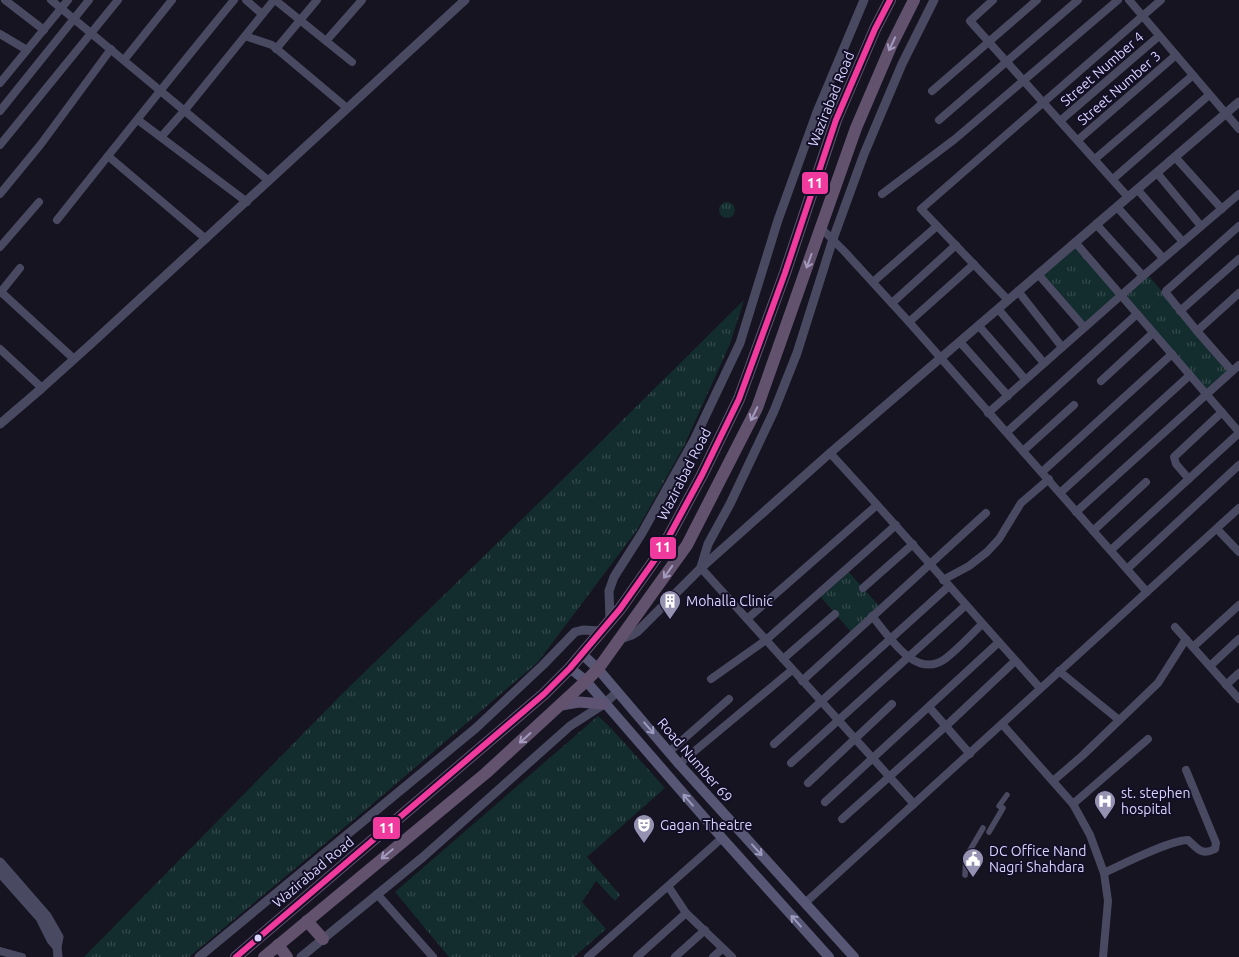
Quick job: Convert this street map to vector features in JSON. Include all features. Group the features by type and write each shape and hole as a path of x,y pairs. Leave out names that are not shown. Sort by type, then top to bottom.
{"highway":[{"name":"Wazirabad Road","path":"236,957 544,694 570,668 610,620 661,551 702,475 739,399 785,273 836,120 890,0"},
{"path":"264,957 486,772 586,682 598,669 687,545 757,408 856,128 892,44 914,0"},
{"path":"307,921 323,939"},
{"path":"278,945 287,957"}],"main road":[{"name":"Road Number 69","path":"582,654 598,669 680,764 854,957"},
{"path":"570,668 586,682 829,957"},
{"path":"561,705 579,702 604,704"}],"street":[{"path":"5,0 44,30"},
{"path":"51,0 269,181"},
{"path":"0,83 68,0"},
{"path":"0,112 89,0"},
{"path":"0,145 118,0"},
{"path":"124,60 172,0"},
{"path":"57,220 234,0"},
{"path":"246,0 262,14"},
{"path":"161,137 274,0 352,62"},
{"path":"276,49 317,0"},
{"path":"326,41 362,0"},
{"path":"0,424 206,239 465,0"},
{"path":"610,620 609,591 614,577 642,533 694,440 740,343 778,220 817,112 864,0"},
{"path":"701,568 708,544 730,504 774,411 797,353 833,239 864,154 902,64 934,0"},
{"path":"993,0 970,21 1128,197"},
{"path":"932,91 1037,0"},
{"path":"939,120 1078,0"},
{"path":"882,194 955,139 1118,0"},
{"path":"1129,0 1239,129"},
{"path":"1008,300 921,209 1161,0"},
{"path":"0,34 27,50"},
{"path":"245,36 272,45 347,108"},
{"name":"Street Number 4","path":"1060,121 1159,36"},
{"path":"0,194 41,144 110,49"},
{"name":"Street Number 3","path":"1078,140 1176,56"},
{"path":"1096,160 1192,76"},
{"path":"1113,179 1209,95"},
{"path":"620,639 638,632 701,568 830,453 1239,102"},
{"path":"138,120 246,202"},
{"path":"108,156 206,239"},
{"path":"1175,157 1222,209"},
{"path":"1156,172 1201,226"},
{"path":"1137,189 1182,242"},
{"path":"988,413 1163,258 1239,194"},
{"path":"0,247 39,202"},
{"path":"1117,207 1163,258"},
{"path":"1096,224 1143,276"},
{"path":"873,282 937,226"},
{"path":"1232,371 1180,311 1166,293 1166,289 1239,226"},
{"path":"821,228 942,358 988,413 1049,479 1147,592"},
{"path":"1075,242 1239,433 1111,550"},
{"path":"892,303 956,245"},
{"path":"1180,311 1239,259"},
{"path":"909,322 974,264"},
{"path":"20,268 0,292 74,359"},
{"path":"1038,274 1084,327"},
{"path":"1018,291 1062,347"},
{"path":"1197,331 1239,293"},
{"path":"998,310 1044,363"},
{"path":"1006,432 1137,314"},
{"path":"978,326 1025,379"},
{"path":"1101,381 1153,333"},
{"path":"960,342 1008,396"},
{"path":"1,354 42,388"},
{"path":"1042,472 1172,354"},
{"path":"1076,512 1239,365"},
{"path":"1060,493 1190,375"},
{"path":"1023,451 1074,405"},
{"path":"1189,479 1176,464 1174,457 1222,412"},
{"path":"830,453 1040,688"},
{"path":"1127,568 1239,466"},
{"path":"774,744 892,639 946,583 987,552 999,539 1021,503 1049,479"},
{"path":"1094,531 1146,482"},
{"path":"747,619 878,505"},
{"path":"806,904 1239,508"},
{"path":"802,680 986,512"},
{"path":"711,679 766,640 896,525"},
{"path":"1217,529 1239,552"},
{"path":"863,588 913,544"},
{"path":"701,568 914,804"},
{"path":"791,763 966,605"},
{"path":"1192,647 1239,605"},
{"path":"783,659 835,614"},
{"path":"872,616 908,658 932,666 946,659 982,624"},
{"path":"1175,627 1239,699"},
{"path":"199,957 476,728 575,632 583,630 601,631"},
{"path":"1053,781 1082,756 1158,683 1186,639"},
{"path":"1210,666 1239,639"},
{"path":"825,802 999,642"},
{"path":"842,819 946,726 1015,660"},
{"path":"680,764 792,670"},
{"path":"1059,671 1119,720"},
{"path":"1226,685 1239,673"},
{"path":"301,957 423,857 570,726 604,704 617,692"},
{"path":"670,752 729,699"},
{"path":"808,783 892,704"},
{"path":"929,707 970,754"},
{"path":"1002,724 1073,804 1090,835 1104,873 1108,902 1103,957"},
{"path":"1073,804 1148,739"},
{"path":"1104,873 1165,846 1184,840 1188,840 1201,852 1205,853 1215,850 1216,843 1186,770"},
{"path":"965,875 966,857 1002,808 999,806 1007,795"},
{"path":"588,957 722,838"},
{"path":"0,862 47,916 59,937 57,946 58,957"},
{"path":"0,873 40,918 51,940 57,946"},
{"path":"668,886 686,913 732,957"},
{"path":"377,894 433,957"},
{"path":"637,957 686,913"},
{"path":"675,957 705,930"},
{"path":"713,957 722,949"},
{"path":"0,951 8,956 22,957"}],"green space":[{"path":"724,202 730,202 735,207 733,216 724,218 719,213 719,207"},
{"path":"1075,242 1121,295 1084,327 1038,274"},
{"path":"1146,273 1232,371 1206,393 1121,295"},
{"path":"744,300 730,344 684,446 637,530 538,662 369,807 189,957 84,957 344,692"},
{"path":"846,569 881,608 853,634 818,594"},
{"path":"598,716 665,788 587,857 620,895 615,901 596,881 582,902 606,929 574,957 449,957 395,892"}],"transit line":[{"name":"11","path":"236,957 544,694 570,668 620,609 661,551 702,475 739,399 785,273 836,120 875,29 890,0"}],"place":[{"name":"Mohalla Clinic","path":"670,620"},
{"name":"st. stephen hospital","path":"1105,820"},
{"name":"Gagan Theatre","path":"644,844"},
{"name":"DC Office Nand Nagri Shahdara","path":"973,878"}]}
